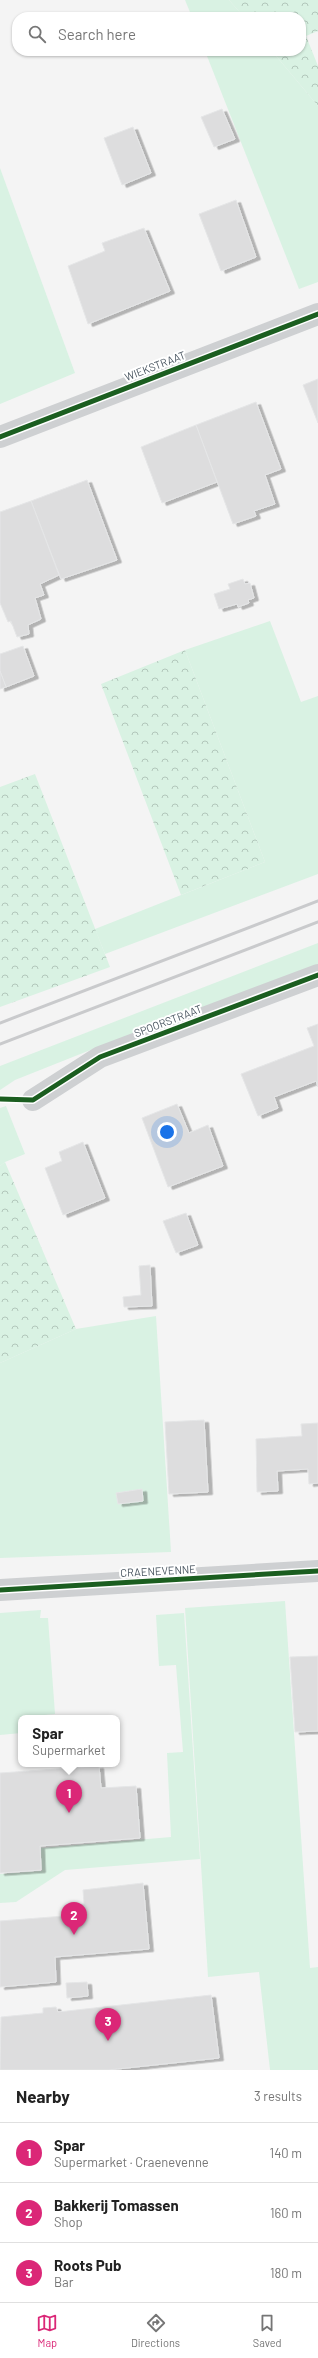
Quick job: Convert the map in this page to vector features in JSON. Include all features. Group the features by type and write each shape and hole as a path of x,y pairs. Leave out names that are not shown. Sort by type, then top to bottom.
{"street":[{"name":"WIEKSTRAAT","path":"0,437 318,314"},
{"name":"SPOORSTRAAT","path":"34,1100 100,1057 318,975"},
{"name":"CRAENEVENNE","path":"0,1590 318,1571"}],"green space":[{"path":"185,0 229,0 240,12 190,12"},
{"path":"229,0 318,0 318,31 306,36 306,12 240,12"},
{"path":"306,36 318,66 318,106 276,56 306,56"},
{"path":"207,56 276,56 318,106 318,282 299,289"},
{"path":"0,168 75,373 0,404"},
{"path":"270,621 301,702 318,696 318,874 105,954 95,929 265,862 185,650"},
{"path":"185,650 265,862 181,895 101,684"},
{"path":"35,774 110,967 0,1007 0,787"},
{"path":"318,943 318,965 93,1049 15,1080 0,1090 0,1066"},
{"path":"6,1106 25,1154 5,1162 0,1166 0,1108"},
{"path":"5,1162 76,1329 0,1363 0,1166"},
{"path":"156,1316 171,1552 0,1558 0,1363 76,1329"},
{"path":"285,1601 310,1968 318,1967 318,2070 270,2070 259,1972 208,1977 185,1608"},
{"path":"41,1610 40,1618 48,1618 55,1714 18,1715 18,1733 0,1735 0,1613"},
{"path":"184,1613 200,1859 65,1870 16,1902 0,1903 0,1874 42,1871 41,1848 171,1837 167,1753 183,1752 176,1665 159,1666 156,1615"}],"building":[{"path":"222,109 235,139 214,147 201,117"},
{"path":"133,127 151,173 122,185 104,138"},
{"path":"236,200 256,257 221,271 199,214"},
{"path":"144,228 170,291 88,324 68,266 105,251 102,243"},
{"path":"318,379 318,423 303,385"},
{"path":"256,402 281,469 265,475 275,504 254,511 256,516 233,524 196,425"},
{"path":"196,425 217,482 162,503 141,447"},
{"path":"87,480 117,560 61,579 31,501"},
{"path":"31,501 59,575 40,584 44,595 35,598 41,619 28,625 29,634 17,637 11,621 8,622 0,603 0,512"},
{"path":"243,579 245,584 250,583 254,598 248,600 249,603 238,607 237,604 219,609 214,594 230,589 228,584"},
{"path":"23,646 34,676 6,687 0,671 0,654"},
{"path":"0,671 6,687 0,689"},
{"path":"318,1024 318,1087 316,1081 274,1097 278,1108 258,1116 241,1074 314,1046 307,1028"},
{"path":"177,1104 189,1133 208,1125 223,1166 168,1187 142,1118"},
{"path":"83,1142 105,1198 63,1215 45,1168 62,1161 59,1152"},
{"path":"186,1213 198,1245 176,1253 163,1221"},
{"path":"150,1265 152,1306 124,1307 123,1297 141,1295 139,1266"},
{"path":"204,1420 208,1492 169,1494 165,1422"},
{"path":"318,1423 318,1483 309,1484 308,1469 277,1471 278,1491 257,1492 256,1439 302,1436 301,1424"},
{"path":"142,1489 143,1501 118,1504 116,1493"},
{"path":"318,1656 318,1731 295,1732 290,1657"},
{"path":"99,1767 101,1788 136,1786 140,1838 40,1846 41,1870 0,1873 0,1773"},
{"path":"143,1883 149,1949 55,1957 56,1982 0,1987 0,1921 64,1916 64,1906 84,1904 83,1890"},
{"path":"87,1982 88,1996 67,1998 66,1983"},
{"path":"211,1995 219,2058 108,2070 0,2070 1,2017 43,2013 43,2008 56,2007 58,2012"}],"railway":[{"path":"0,1023 318,901"},
{"path":"0,1044 318,922"}],"cycle path":[{"path":"0,437 318,314"},
{"path":"0,1099 33,1100 100,1057 318,975"},
{"path":"0,1590 318,1571"}],"place":[{"name":"Spar","path":"69,1813"},
{"name":"Bakkerij Tomassen","path":"74,1935"},
{"name":"Roots Pub","path":"108,2041"}]}
